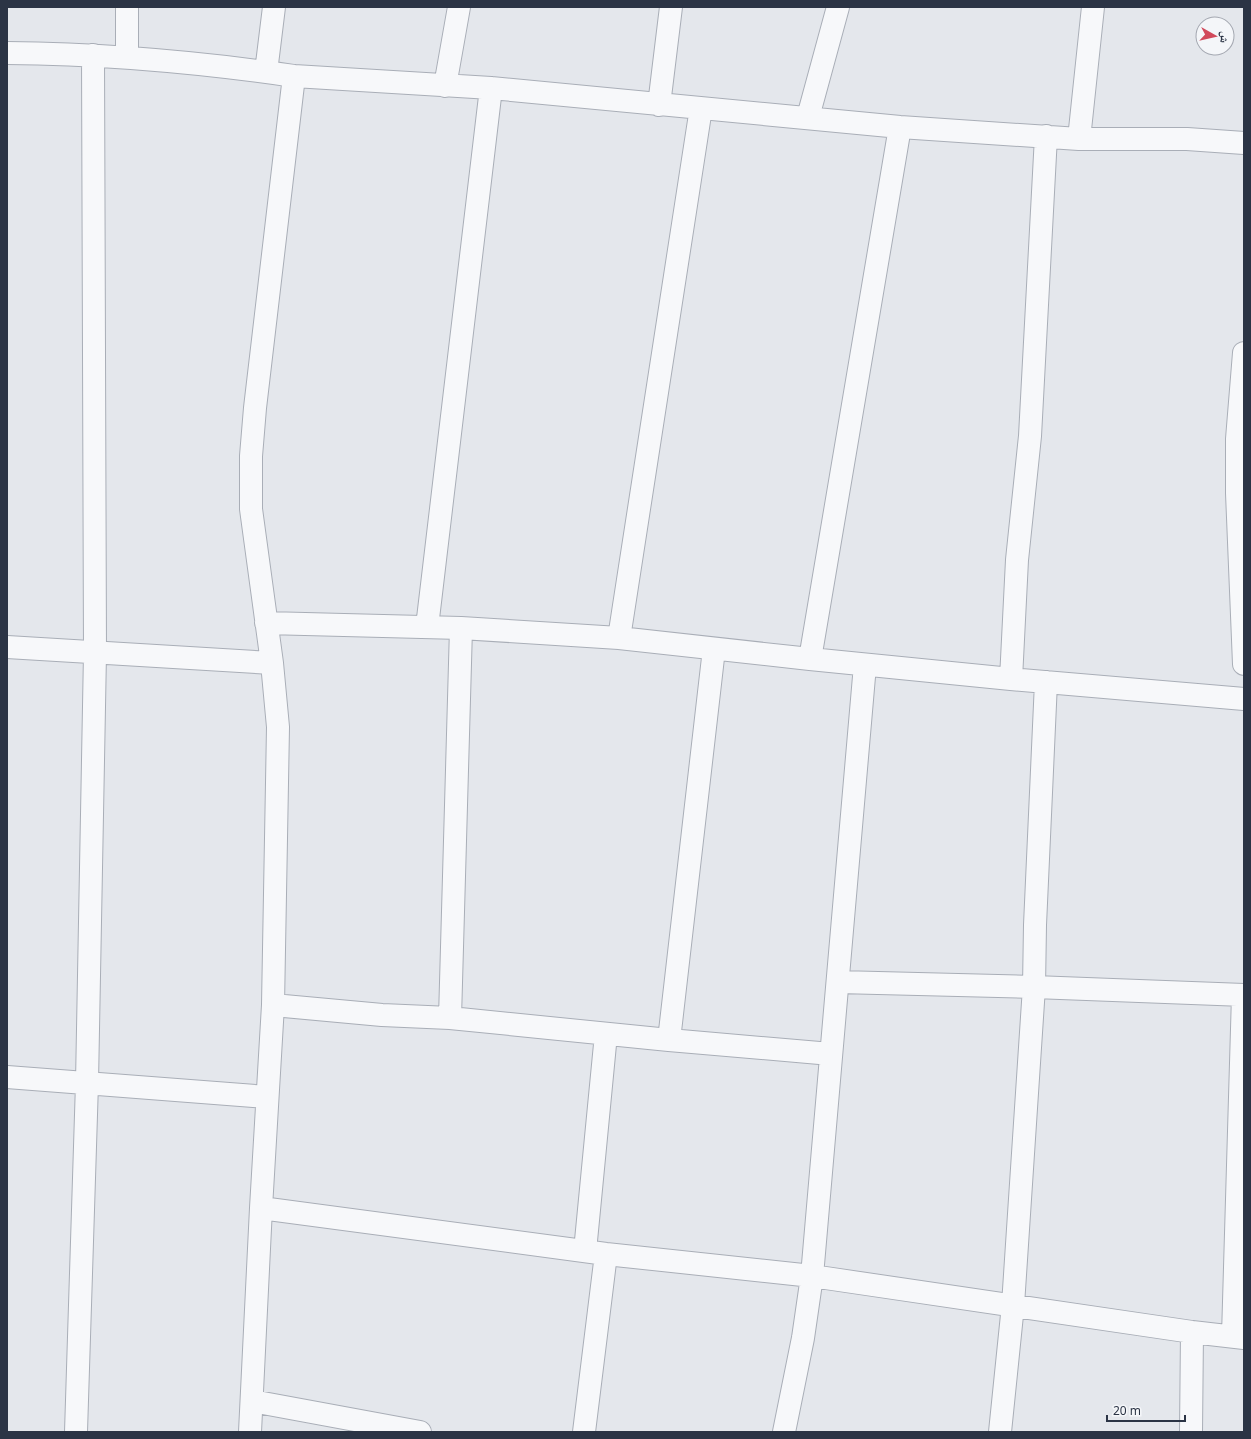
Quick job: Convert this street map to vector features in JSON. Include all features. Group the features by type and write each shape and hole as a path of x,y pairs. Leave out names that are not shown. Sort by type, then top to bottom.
{"street":[{"path":"127,7 127,57"},
{"path":"266,72 274,7"},
{"path":"445,86 459,7"},
{"path":"659,105 671,7"},
{"path":"808,117 838,7"},
{"path":"1079,139 1093,7"},
{"path":"7,53 127,57 294,76 491,88 659,105 900,126 1079,139 1187,139 1244,143"},
{"path":"76,1432 86,1082 95,653 93,55"},
{"path":"250,1432 273,1005 278,727 272,663 251,509 251,456 255,408 294,76"},
{"path":"427,627 491,88"},
{"path":"620,638 701,108"},
{"path":"810,659 900,126"},
{"path":"1011,679 1016,560 1030,436 1046,136"},
{"path":"1244,353 1238,439 1237,493 1244,664"},
{"path":"266,623 461,628 620,638 865,665 1244,699"},
{"path":"450,1018 461,628"},
{"path":"7,647 272,663"},
{"path":"669,1040 714,649"},
{"path":"784,1432 803,1338 812,1276 865,665"},
{"path":"1000,1432 1013,1305 1034,987 1035,925 1046,682"},
{"path":"261,1208 596,1252 812,1276 1192,1332 1238,1337 1243,995 1034,987 838,982"},
{"path":"273,1005 382,1015 450,1018 669,1040 831,1054"},
{"path":"584,1432 596,1252 606,1034"},
{"path":"7,1077 267,1096"},
{"path":"1191,1432 1192,1332"},
{"path":"252,1401 420,1432"}]}
